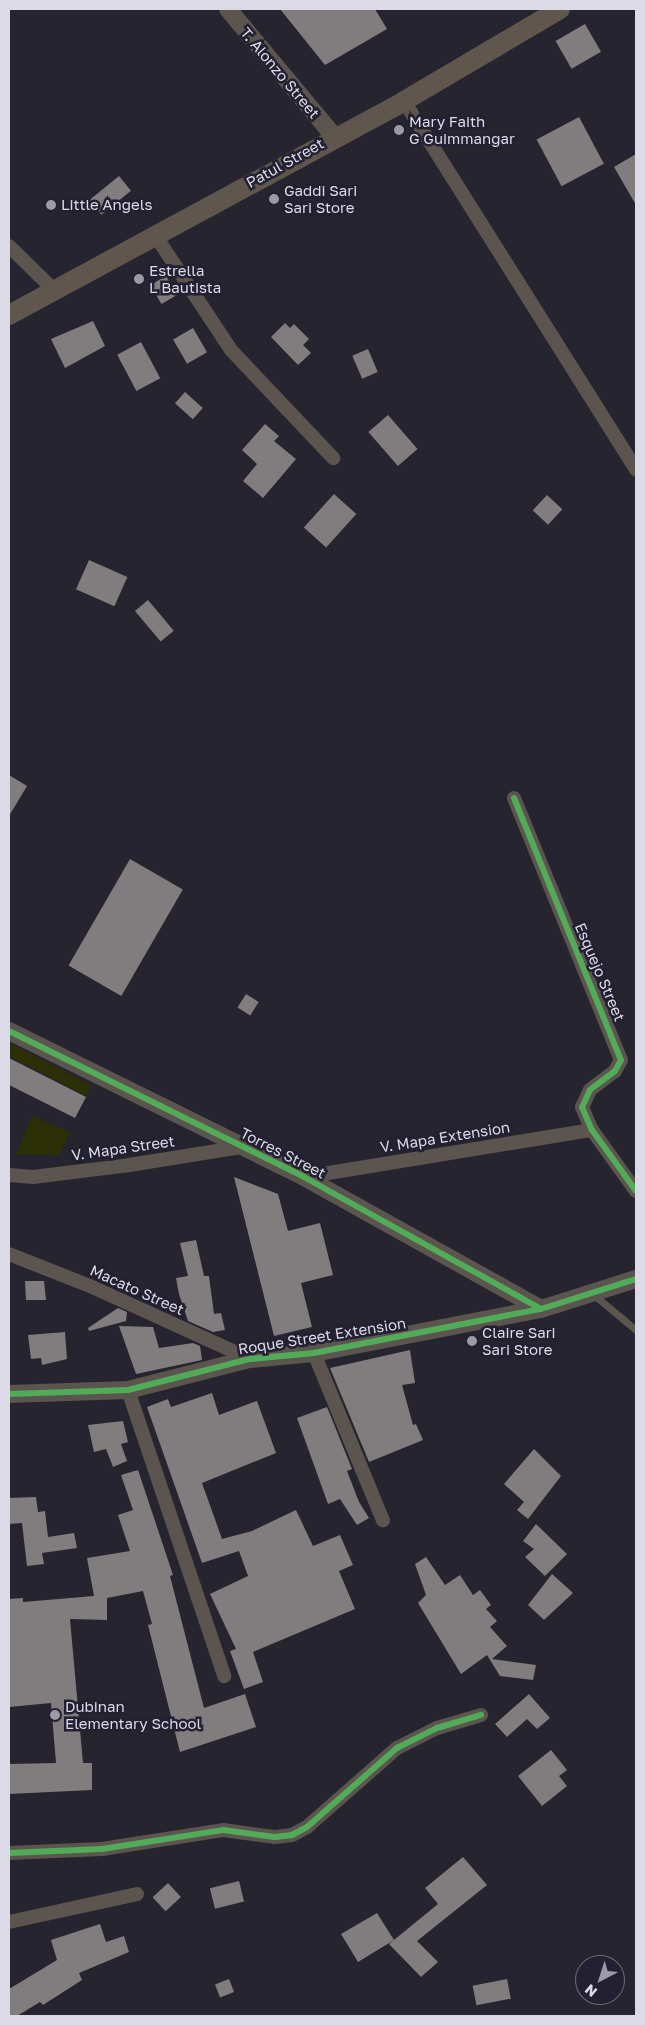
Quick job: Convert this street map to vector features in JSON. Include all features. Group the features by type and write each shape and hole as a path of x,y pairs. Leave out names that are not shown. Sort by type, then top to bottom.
{"main road":[{"name":"Patul Street","path":"9,315 334,136 404,101 560,9"}],"street":[{"name":"T. Alonzo Street","path":"228,9 265,58 334,136"},
{"path":"404,101 636,470"},
{"path":"155,235 231,350 333,458"},
{"path":"9,246 55,291"},
{"name":"Esquejo Street","path":"514,798 619,1049 618,1067 590,1090 582,1102 592,1130 636,1191"},
{"name":"Torres Street","path":"9,1030 242,1147 304,1176 541,1309"},
{"name":"V. Mapa Extension","path":"304,1176 592,1130"},
{"name":"V. Mapa Street","path":"9,1175 33,1177 242,1147"},
{"name":"Macato Street","path":"9,1254 90,1286 250,1359"},
{"name":"Roque Street Extension","path":"9,1394 128,1390 250,1359 314,1353 541,1309 636,1279"},
{"path":"314,1353 383,1520"},
{"path":"128,1390 224,1676"},
{"path":"9,1853 102,1849 223,1830 275,1837 292,1834 307,1827 397,1748 437,1728 481,1715"},
{"path":"9,1922 137,1894"}],"lane":[{"path":"591,1294 636,1330"}],"green space":[{"path":"9,1043 92,1085 86,1096 9,1056"},
{"path":"32,1116 70,1132 60,1155 16,1154"}],"building":[{"path":"280,9 375,9 387,29 325,65"},
{"path":"585,24 601,52 572,69 556,41"},
{"path":"579,117 604,164 562,186 537,140"},
{"path":"636,154 636,205 614,167"},
{"path":"119,176 131,191 101,215 89,200"},
{"path":"166,276 177,295 161,304 150,285"},
{"path":"93,321 105,346 65,368 51,339"},
{"path":"285,323 290,328 294,324 309,339 303,345 311,353 298,365 271,337"},
{"path":"193,328 207,352 187,364 173,340"},
{"path":"141,342 160,378 136,391 117,355"},
{"path":"368,349 378,372 362,379 352,356"},
{"path":"185,392 203,408 193,419 175,403"},
{"path":"388,415 418,449 398,466 368,432"},
{"path":"265,424 279,436 274,441 296,459 263,498 243,481 257,464 242,450"},
{"path":"334,494 356,514 326,548 304,527"},
{"path":"547,495 562,509 548,525 533,510"},
{"path":"89,560 127,577 114,606 76,589"},
{"path":"148,600 174,631 161,642 135,611"},
{"path":"9,775 27,786 9,816"},
{"path":"130,859 183,890 121,996 68,966"},
{"path":"246,994 259,1002 250,1016 238,1008"},
{"path":"9,1058 86,1097 75,1118 9,1085"},
{"path":"234,1177 278,1194 288,1231 320,1223 333,1275 301,1283 312,1327 274,1336"},
{"path":"196,1240 204,1276 209,1276 214,1314 221,1313 225,1330 213,1332 188,1321 179,1294 176,1278 188,1276 180,1243"},
{"path":"25,1281 44,1281 46,1300 26,1300"},
{"path":"118,1308 127,1312 126,1321 89,1331 88,1328"},
{"path":"119,1326 153,1327 159,1348 193,1343 200,1346 202,1360 136,1374"},
{"path":"65,1332 67,1359 42,1365 41,1358 31,1359 28,1335"},
{"path":"410,1350 415,1383 402,1385 413,1425 416,1424 423,1440 369,1462 330,1368"},
{"path":"212,1393 219,1415 257,1401 276,1453 202,1483 222,1539 252,1531 296,1510 313,1546 340,1535 353,1565 339,1571 355,1609 253,1652 263,1682 244,1689 230,1651 236,1649 210,1594 248,1576 239,1551 202,1563 147,1407 168,1399 171,1407"},
{"path":"327,1407 352,1469 347,1471 359,1502 369,1518 357,1525 340,1499 328,1504 297,1418"},
{"path":"123,1421 128,1442 121,1444 127,1461 113,1467 106,1449 94,1452 88,1425"},
{"path":"534,1449 561,1476 528,1519 517,1510 524,1502 504,1484"},
{"path":"138,1470 173,1575 170,1576 204,1708 245,1694 256,1727 180,1752 148,1625 152,1624 143,1591 107,1598 107,1620 70,1619 83,1763 92,1763 92,1790 9,1794 9,1764 56,1763 51,1703 9,1707 9,1599 23,1598 23,1602 94,1596 87,1558 130,1551 118,1515 133,1510 121,1475"},
{"path":"36,1497 38,1512 45,1511 48,1537 74,1533 77,1548 42,1553 44,1564 27,1566 22,1523 9,1524 9,1498"},
{"path":"536,1524 567,1554 545,1576 525,1557 534,1549 523,1541"},
{"path":"426,1557 445,1585 460,1575 473,1595 480,1590 491,1605 486,1609 497,1621 490,1627 507,1646 492,1659 536,1665 533,1680 500,1676 487,1655 461,1674 418,1603 426,1595 415,1564"},
{"path":"552,1574 573,1593 544,1620 528,1605"},
{"path":"529,1694 550,1718 537,1729 527,1719 507,1737 495,1724"},
{"path":"551,1750 567,1770 559,1776 567,1786 542,1806 518,1776"},
{"path":"463,1857 487,1885 417,1941 438,1962 421,1977 389,1944 438,1904 425,1888"},
{"path":"239,1881 244,1901 215,1909 210,1888"},
{"path":"168,1883 181,1897 166,1911 153,1897"},
{"path":"377,1913 394,1940 358,1962 341,1934"},
{"path":"100,1924 106,1942 124,1936 129,1952 79,1973 82,1980 43,2005 40,2002 17,2016 9,2016 9,1989 57,1960 51,1940"},
{"path":"229,1979 234,1992 220,1997 215,1984"},
{"path":"507,1979 511,1999 476,2005 473,1986"}],"cycle path":[{"path":"514,798 621,1060 615,1071 590,1090 582,1107 592,1130 636,1191"},
{"path":"9,1031 304,1177 541,1309"},
{"path":"9,1394 128,1390 250,1359 314,1353 541,1309 636,1279"},
{"path":"9,1853 102,1849 223,1830 275,1837 292,1835 307,1827 397,1748 437,1728 481,1715"}],"place":[{"name":"Mary Faith G Guimmangar","path":"399,130"},
{"name":"Gaddi Sari Sari Store","path":"274,199"},
{"name":"Little Angels","path":"51,205"},
{"name":"Estrella L Bautista","path":"139,279"},
{"name":"Claire Sari Sari Store","path":"472,1341"},
{"name":"Dubinan Elementary School","path":"55,1715"}]}
